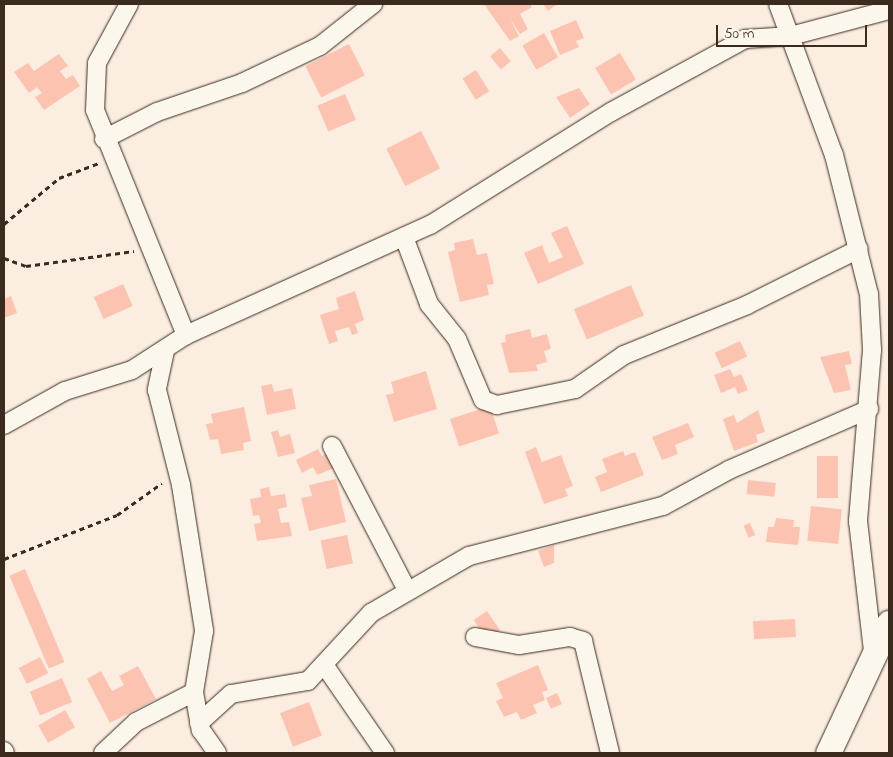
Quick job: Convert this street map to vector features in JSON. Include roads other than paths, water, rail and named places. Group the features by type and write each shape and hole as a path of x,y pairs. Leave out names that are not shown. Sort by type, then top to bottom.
{"street":[{"path":"129,4 97,63 95,110 112,159 151,246 186,334"},
{"path":"104,139 157,112 242,83 320,46 373,4"},
{"path":"778,4 831,147 859,249 873,325 869,409 858,521 873,650"},
{"path":"4,425 66,391 132,370 164,352 186,334 404,237 467,204 611,112 688,68 745,39 791,36 889,10"},
{"path":"404,237 429,304 457,339 483,400 497,405 575,389 624,355 747,304 859,249"},
{"path":"164,352 157,390 178,471 204,631 194,692 199,723 217,753"},
{"path":"199,723 231,694 301,684 325,666 371,613 406,588 482,550 547,539 663,506 729,470 869,409"},
{"path":"332,446 406,588"},
{"path":"828,753 873,650 889,623"},
{"path":"475,637 519,645 570,637 583,641 610,753"},
{"path":"325,666 385,753"},
{"path":"103,753 136,722 194,692"}]}
